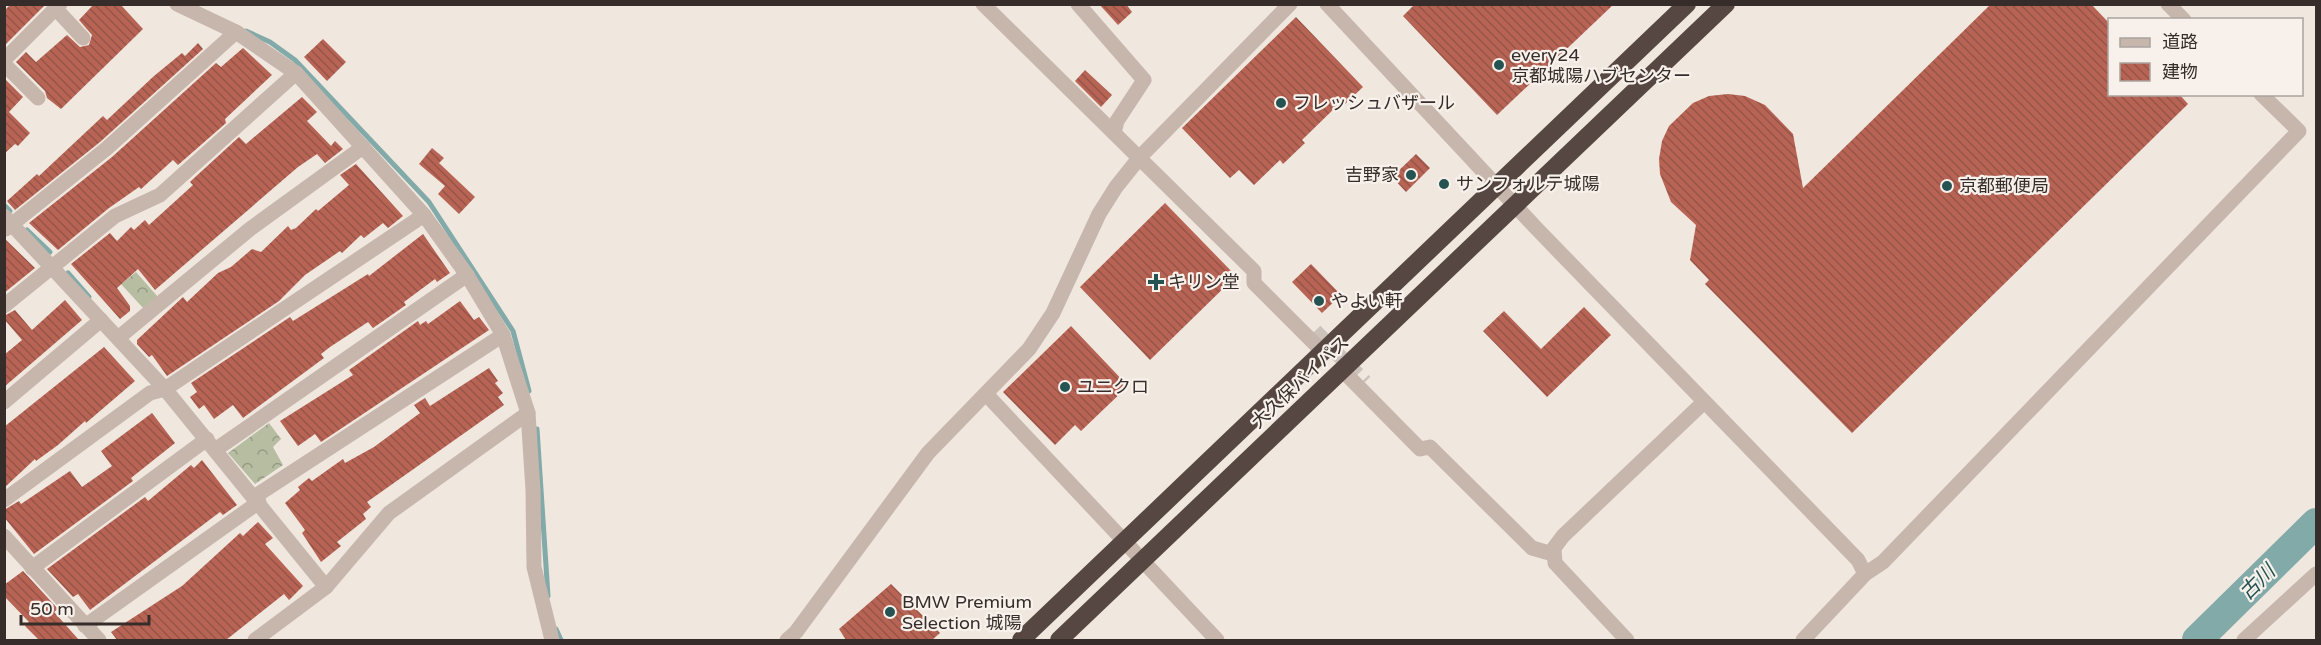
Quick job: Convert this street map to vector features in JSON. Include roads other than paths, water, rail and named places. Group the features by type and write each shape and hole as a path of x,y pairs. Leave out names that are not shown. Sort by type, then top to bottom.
{"highway":[{"name":"大久保バイパス","path":"1021,640 1687,4"},
{"name":"大久保バイパス","path":"1059,640 1726,4"}],"street":[{"path":"177,4 236,32 296,73 424,215 467,275 503,335 528,413 533,490 534,567 552,640"},
{"path":"983,4 1315,331"},
{"path":"1078,4 1144,80 1117,121 1114,133"},
{"path":"787,640 796,632 928,453 1029,349 1053,313 1099,214 1116,187 1140,157 1290,4"},
{"path":"1327,4 1704,402 1858,560 1865,574"},
{"path":"2168,4 2182,18"},
{"path":"38,98 4,62 58,7 83,38"},
{"path":"236,32 106,149 7,223 165,389 326,586"},
{"path":"4,306 115,216 160,195 296,73"},
{"path":"1803,640 1865,574 1883,562 2299,131 2263,96"},
{"path":"118,338 250,230 363,147"},
{"path":"4,500 150,393 165,389 424,215"},
{"path":"1254,271 1254,282 1322,351"},
{"path":"32,568 211,445 467,275"},
{"path":"4,402 101,320"},
{"path":"86,626 256,499 503,335"},
{"path":"1343,371 1420,449 1430,447"},
{"path":"1365,382 1532,548 1553,554"},
{"path":"986,394 1105,520 1122,542 1217,640"},
{"path":"1626,640 1562,572 1555,563 1553,554 1557,542 1704,402"},
{"path":"255,640 326,586 389,513 528,413"},
{"path":"4,536 99,640"},
{"path":"2244,640 2316,574"}],"waterway":[{"path":"246,31 270,42 295,60 429,202 513,331 529,391"},
{"path":"4,205 10,211"},
{"path":"27,230 50,252"},
{"path":"68,273 89,297"},
{"path":"537,429 548,596"},
{"name":"古川","path":"2197,640 2316,523"},
{"path":"556,629 561,640"}],"tunnel":[{"path":"1315,331 1365,382"}],"place":[{"name":"every24 京都城陽ハブセンター","path":"1499,65"},
{"name":"フレッシュバザール","path":"1281,103"},
{"name":"吉野家","path":"1411,175"},
{"name":"サンフォルテ城陽","path":"1444,184"},
{"name":"京都郵便局","path":"1947,186"},
{"name":"キリン堂","path":"1156,282"},
{"name":"やよい軒","path":"1319,301"},
{"name":"ユニクロ","path":"1065,387"},
{"name":"BMW Premium Selection 城陽","path":"890,612"}]}
